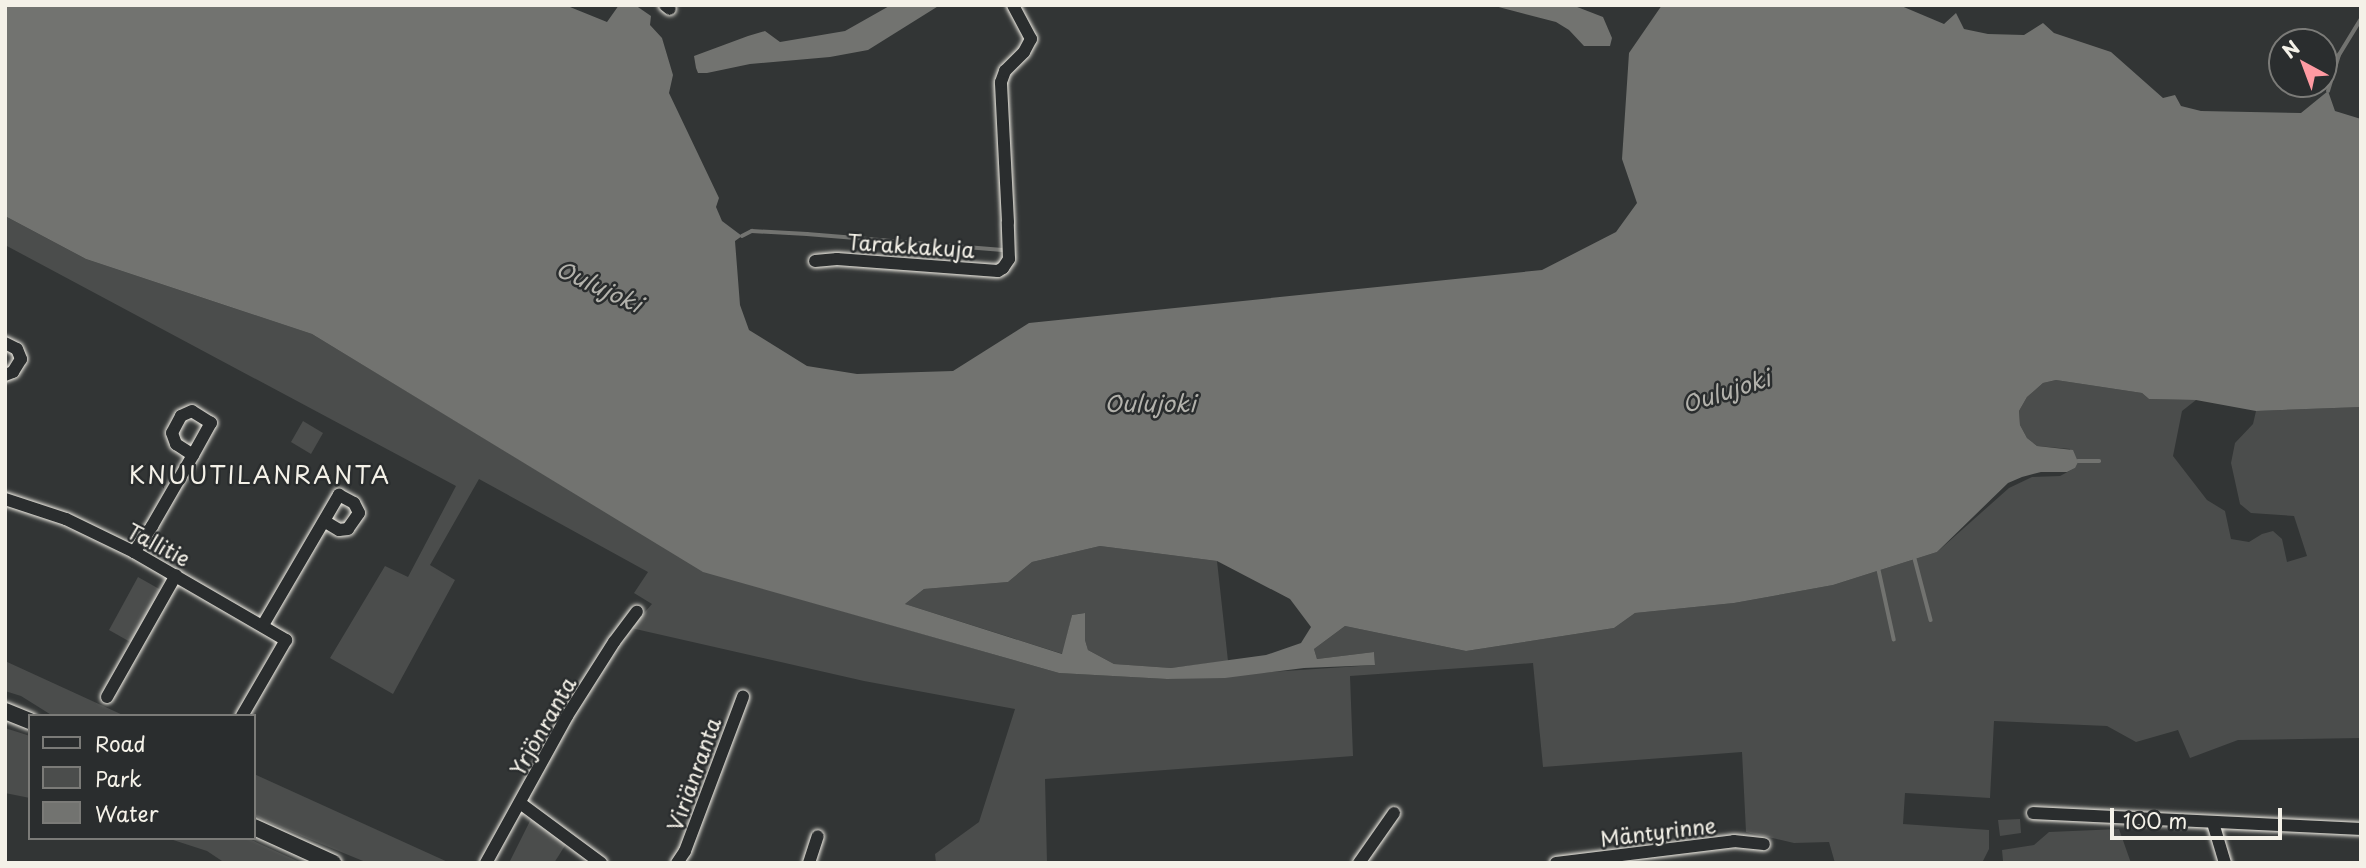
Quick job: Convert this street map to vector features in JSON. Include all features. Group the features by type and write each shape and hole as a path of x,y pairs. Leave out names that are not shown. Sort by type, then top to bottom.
{"main road":[{"path":"5,711 28,720"},
{"path":"256,828 333,863"}],"street":[{"name":"Tarakkakuja","path":"815,261 838,259 998,271 1003,268 1009,259 1009,222 1001,82 1005,71 1024,52 1031,39 1013,5"},
{"path":"5,343 17,349 21,359 13,372 5,374"},
{"path":"134,552 193,455"},
{"name":"Tallitie","path":"7,504 66,519 134,552 286,640 243,714"},
{"path":"263,625 324,521"},
{"path":"107,697 176,575"},
{"name":"Yrjönranta","path":"486,863 567,716 614,642 637,612"},
{"name":"Viriänranta","path":"677,863 685,851 743,697"},
{"path":"520,803 601,863"},
{"path":"1359,863 1394,813"},
{"path":"2033,813 2361,829"},
{"path":"2213,822 2225,863"},
{"path":"809,863 818,836"},
{"name":"Mäntyrinne","path":"1556,863 1734,841 1764,844"}],"green space":[{"path":"5,216 86,259 312,334 703,571 1059,673 1167,679 1375,665 1374,652 1317,659 1314,649 1345,626 1466,651 1614,628 1635,613 1734,603 1833,585 1937,552 2009,488 2032,477 2060,476 2075,468 2070,449 2037,446 2027,438 2020,425 2019,411 2027,397 2043,383 2056,380 2142,393 2149,399 2196,400 2182,411 2173,456 2207,500 2225,511 2231,539 2249,542 2273,531 2282,539 2287,562 2307,556 2294,516 2251,513 2240,504 2231,463 2235,443 2253,424 2256,411 2361,407 2361,738 2238,740 2190,758 2178,730 2136,742 2107,726 1994,721 1990,798 1905,793 1903,824 1989,830 1989,849 1982,863 1835,863 1829,842 1794,843 1746,832 1742,752 1543,767 1533,663 1350,676 1353,756 1045,779 1047,863 936,863 935,854 979,822 1015,709 864,681 631,628 652,604 634,593 648,572 479,479 430,565 455,580 393,694 330,658 385,566 408,577 456,486 5,245"},
{"path":"303,421 323,433 311,454 291,442"},
{"path":"1100,546 1217,561 1228,661 1171,668 1114,664 1088,650 1084,613 1072,615 1063,654 905,604 924,589 1008,582 1032,562"},
{"path":"138,577 161,590 132,643 109,630"},
{"path":"5,661 121,714 50,714 21,696 5,691"},
{"path":"5,728 28,735 28,798 5,793"},
{"path":"256,775 450,863 368,863 256,816"},
{"path":"531,819 566,844 554,863 509,863"},
{"path":"2020,819 2021,833 2000,836 1998,820"},
{"path":"2119,829 2131,863 1988,863 2003,861 2002,850 2034,845 2049,832"},
{"path":"173,840 251,840 302,863 225,863 207,851"}],"water":[{"name":"Oulujoki","path":"5,5 565,5 607,22 619,5 635,5 651,16 650,25 662,38 673,75 669,93 719,198 716,207 722,221 742,236 735,241 740,305 749,330 807,366 857,374 953,371 1029,323 1542,270 1616,232 1637,203 1622,159 1629,53 1662,5 1899,5 1944,24 1956,13 1964,29 1988,34 2024,35 2043,23 2054,33 2111,52 2163,98 2175,95 2181,106 2201,111 2301,113 2319,98 2330,98 2335,111 2361,119 2361,407 2256,411 2196,400 2149,399 2142,393 2056,380 2043,383 2027,397 2019,411 2020,425 2027,438 2037,446 2073,450 2078,462 2075,468 2067,472 2041,472 2008,483 1937,552 1833,585 1734,603 1635,613 1614,628 1466,651 1345,626 1314,649 1317,659 1374,652 1375,665 1304,668 1225,678 1167,679 1059,673 703,572 312,334 86,259 5,216","holes":["1100,546 1217,561 1290,599 1311,627 1301,643 1266,655 1171,668 1114,664 1088,650 1085,640 1085,613 1072,615 1062,654 905,604 924,589 1008,582 1032,562"]},
{"path":"891,5 940,5 868,50 830,57 750,64 707,73 698,73 696,68 694,56 748,36 765,31 780,42 845,31"},
{"path":"1491,5 1572,5 1603,17 1612,38 1610,46 1584,46 1569,30 1556,22"}],"waterway":[{"path":"2338,58 2361,19"},
{"path":"742,236 752,231 1002,250"},
{"path":"2078,461 2099,461"},
{"path":"1915,559 1931,620"},
{"path":"1879,570 1894,639"}],"district":[{"name":"KNUUTILANRANTA","path":"260,475"}]}
